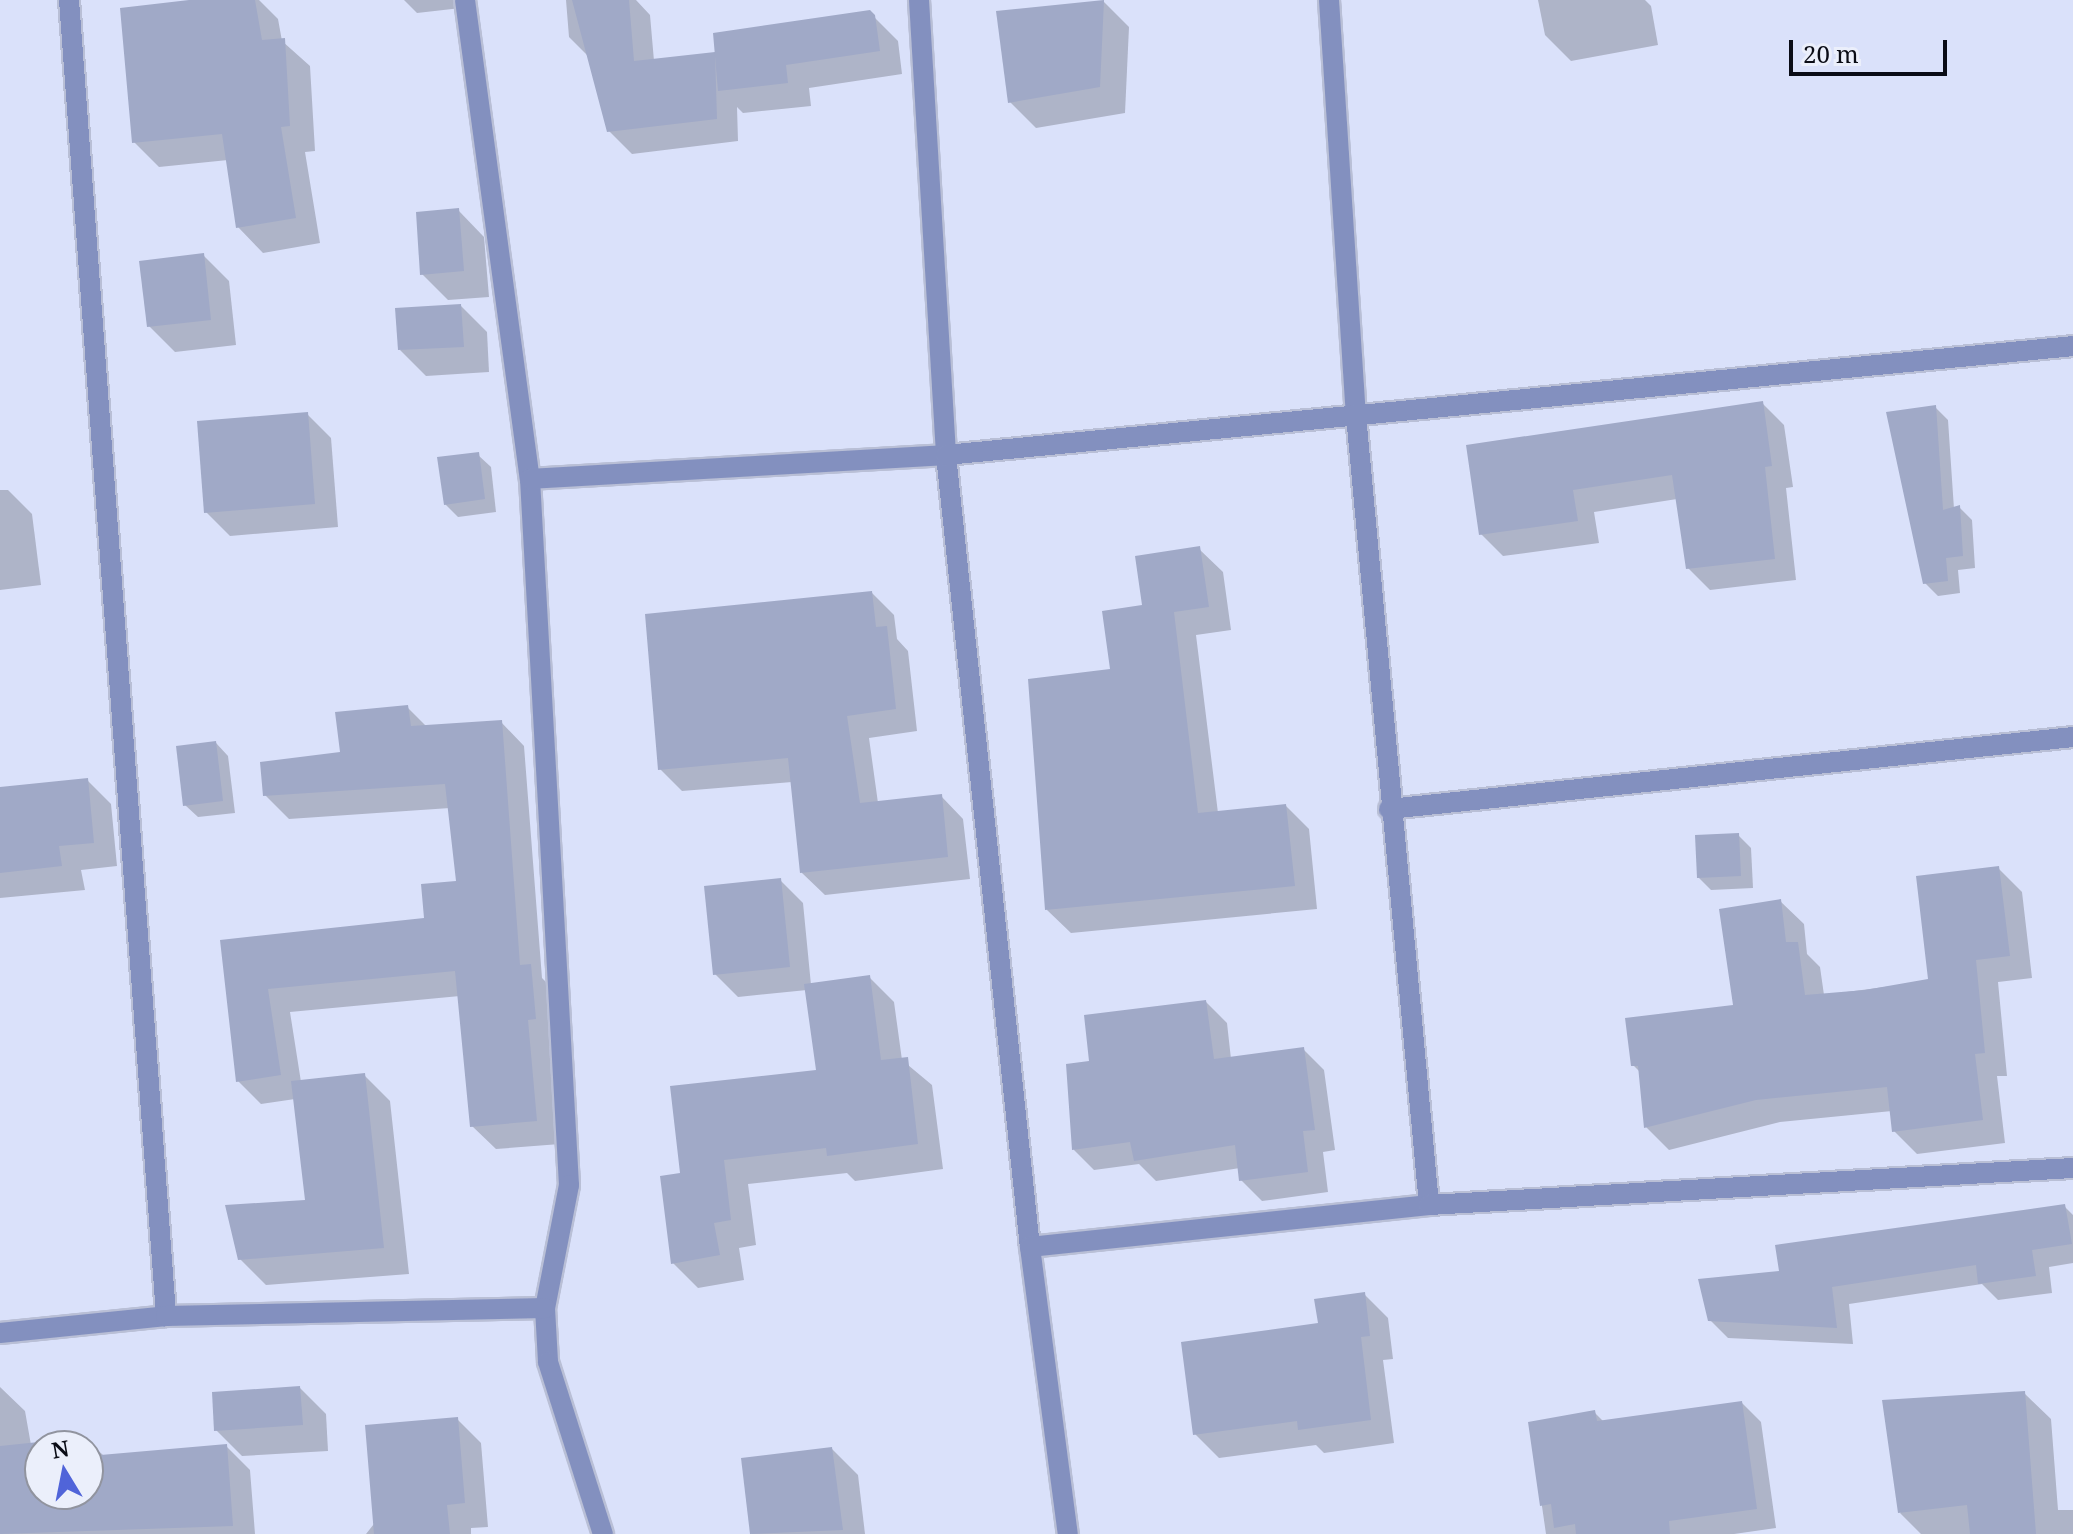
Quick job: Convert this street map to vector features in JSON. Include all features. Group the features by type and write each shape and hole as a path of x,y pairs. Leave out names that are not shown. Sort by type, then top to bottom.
{"street":[{"path":"69,0 166,1316"},
{"path":"465,0 530,479 569,1185 545,1308 548,1362 603,1534"},
{"path":"919,0 946,455 1030,1247 1068,1534"},
{"path":"1329,0 1356,415 1389,809 1429,1205"},
{"path":"530,479 946,455 2073,346"},
{"path":"1389,809 2073,737"},
{"path":"1030,1247 1429,1205 2073,1168"},
{"path":"0,1333 166,1316 545,1308"}],"building":[{"path":"189,0 255,0 262,40 285,38 290,126 281,127 296,218 236,228 222,134 132,143 120,8"},
{"path":"572,0 629,0 634,61 715,52 717,119 607,132"},
{"path":"1104,0 1100,87 1008,103 996,11"},
{"path":"870,10 875,15 880,51 786,65 788,83 718,91 713,33"},
{"path":"459,208 464,271 420,275 416,212"},
{"path":"204,253 211,320 147,327 139,261"},
{"path":"461,304 464,347 398,350 395,308"},
{"path":"1763,401 1772,466 1765,467 1775,559 1686,569 1672,475 1573,490 1578,521 1479,535 1466,445"},
{"path":"1936,405 1943,510 1960,505 1963,556 1946,558 1948,581 1923,584 1886,412"},
{"path":"308,412 315,504 204,513 197,421"},
{"path":"479,452 485,499 444,505 437,457"},
{"path":"1200,546 1209,607 1174,612 1198,813 1286,804 1295,886 1045,910 1028,679 1110,669 1102,611 1142,605 1135,556"},
{"path":"872,591 876,627 887,626 896,709 847,716 860,803 942,794 948,857 800,873 788,758 658,770 645,614"},
{"path":"408,705 411,726 502,720 520,965 531,964 536,1019 528,1020 537,1121 470,1127 455,971 268,989 281,1075 236,1082 220,940 424,918 421,884 456,881 445,784 263,796 260,762 340,752 335,712"},
{"path":"216,741 223,801 183,806 176,746"},
{"path":"88,778 94,843 59,846 62,866 0,873 0,787"},
{"path":"1739,833 1741,876 1697,878 1695,835"},
{"path":"1999,866 2010,956 1976,960 1985,1053 1975,1054 1983,1120 1892,1132 1887,1087 1756,1100 1644,1128 1638,1066 1631,1066 1625,1018 1733,1005 1719,909 1781,899 1786,942 1798,942 1805,995 1865,990 1928,979 1916,876"},
{"path":"781,878 790,967 713,975 704,886"},
{"path":"870,975 881,1060 908,1057 918,1144 827,1156 826,1148 724,1160 731,1220 714,1223 720,1255 671,1264 660,1176 680,1173 670,1086 816,1070 804,984"},
{"path":"1206,1000 1214,1059 1304,1047 1315,1130 1303,1131 1308,1172 1239,1181 1235,1145 1134,1161 1130,1142 1072,1150 1066,1064 1089,1061 1084,1015"},
{"path":"365,1073 384,1248 238,1260 225,1205 305,1200 291,1081"},
{"path":"2065,1204 2072,1244 2032,1250 2036,1276 1978,1284 1976,1265 1832,1287 1837,1328 1708,1321 1698,1279 1779,1271 1775,1245"},
{"path":"1365,1292 1370,1336 1361,1337 1371,1420 1298,1430 1297,1421 1193,1435 1181,1342 1318,1323 1314,1299"},
{"path":"300,1386 303,1425 214,1431 212,1392"},
{"path":"2025,1391 2036,1534 1970,1534 1967,1505 1898,1513 1882,1400"},
{"path":"1742,1401 1757,1509 1669,1521 1670,1534 1576,1534 1575,1524 1554,1528 1551,1504 1540,1506 1528,1422 1595,1410 1597,1421"},
{"path":"458,1417 465,1503 447,1505 450,1534 374,1534 365,1425"},
{"path":"24,1444 24,1510 104,1510 104,1455 227,1444 233,1526 0,1534 0,1446"},
{"path":"832,1447 843,1530 750,1534 741,1458"}]}
